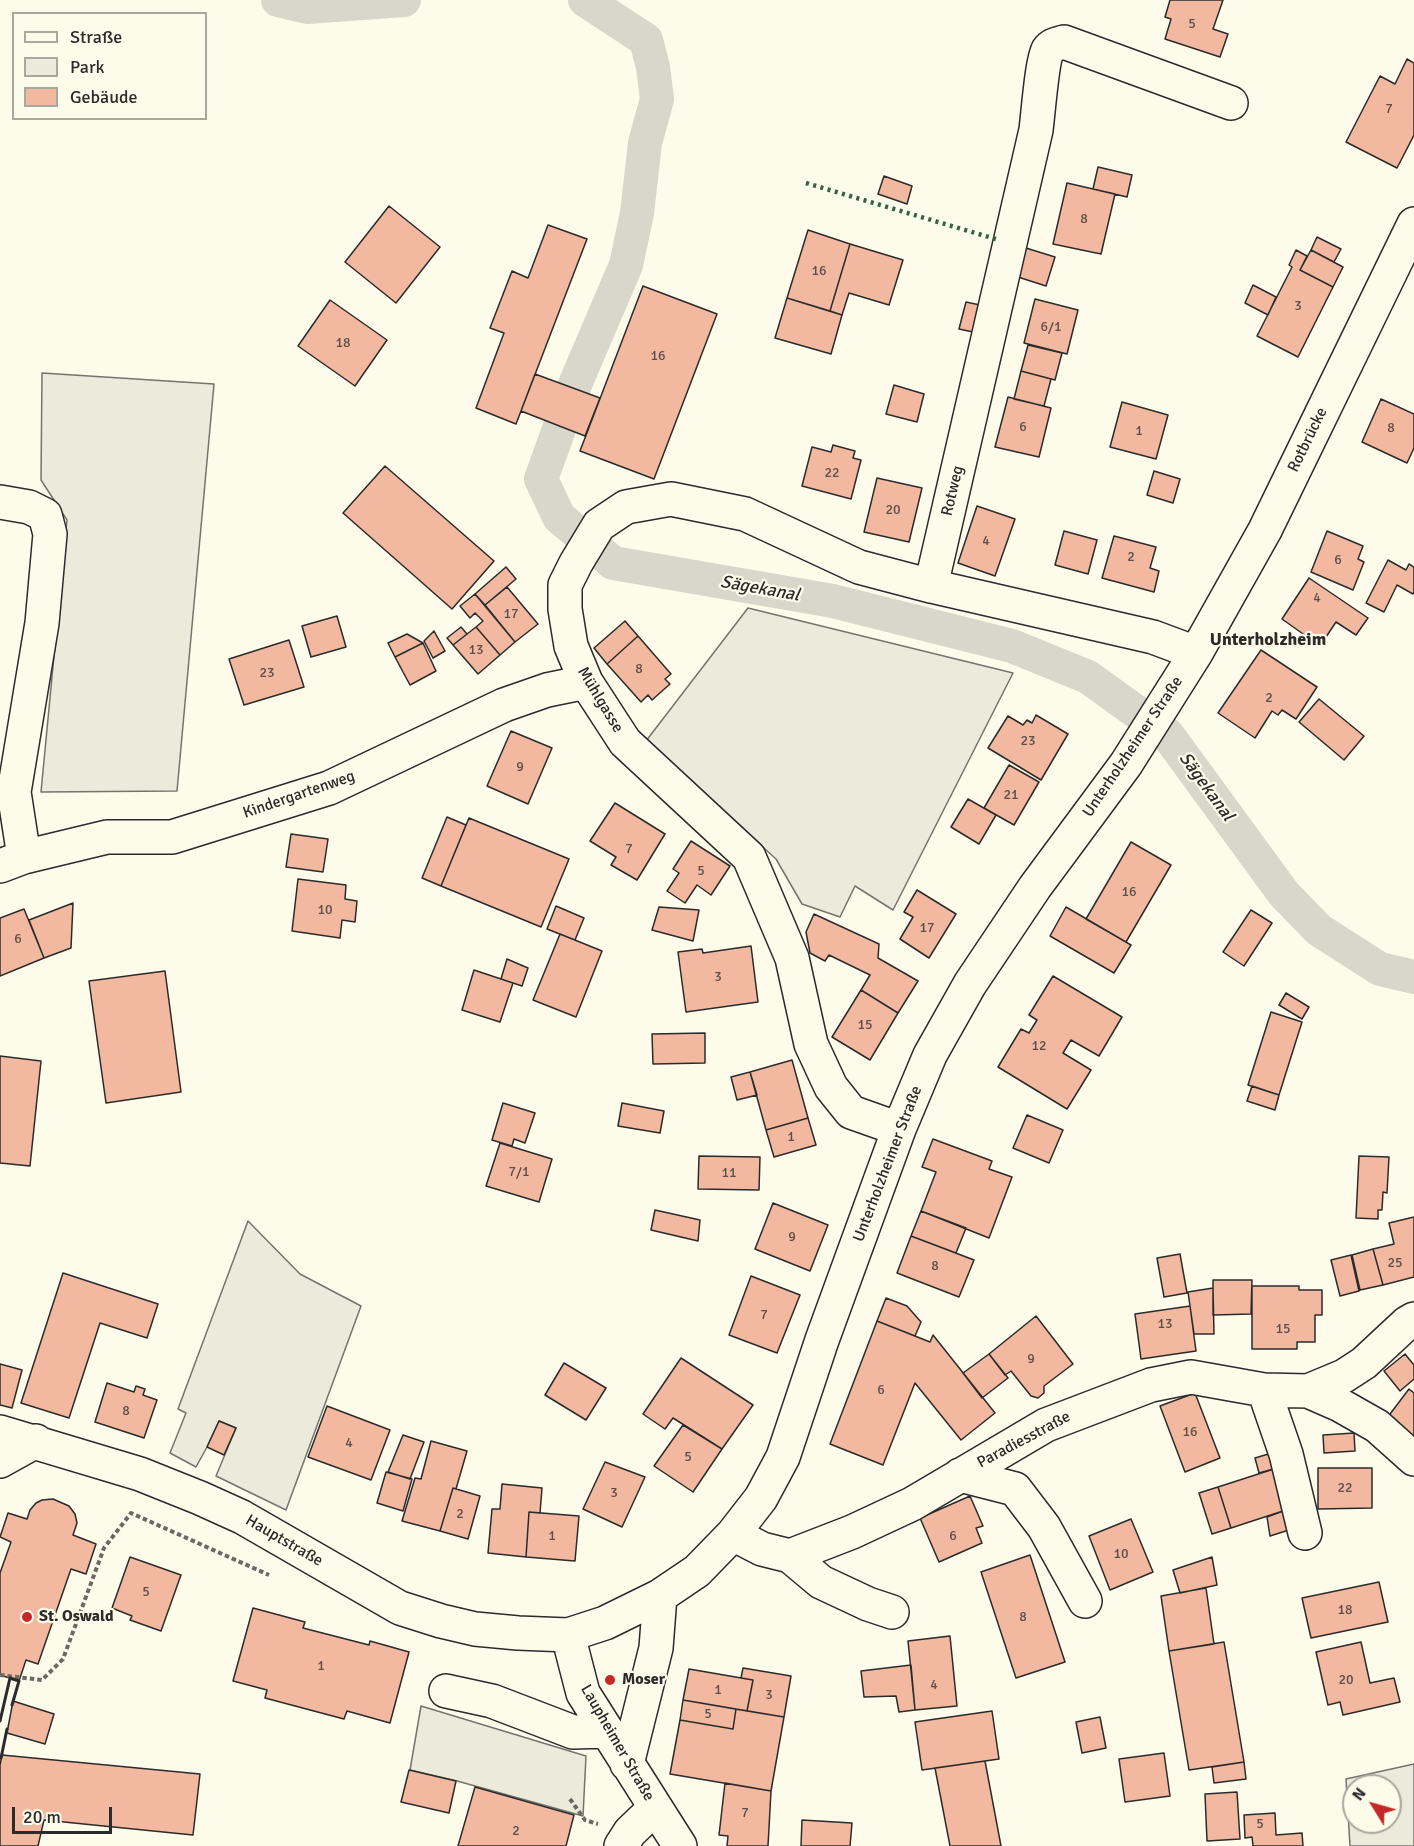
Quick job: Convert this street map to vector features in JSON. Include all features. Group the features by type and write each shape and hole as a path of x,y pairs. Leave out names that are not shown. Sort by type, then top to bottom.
{"street":[{"name":"Rotweg","path":"931,586 1036,130 1044,63 1048,51 1055,44 1064,42 1230,103"},
{"name":"Rotbrücke","path":"1196,653 1265,530 1414,224"},
{"name":"Mühlgasse","path":"899,1129 851,1112 831,1087 811,1044 792,958 749,857 625,742 586,682 571,646 565,609 565,585 599,525 626,507 671,499 745,514 859,567 931,586"},
{"path":"0,502 29,507 45,515 50,534 42,623 14,792 12,861"},
{"path":"931,586 1153,637 1196,653"},
{"name":"Unterholzheimer Straße","path":"568,1635 605,1623 660,1596 697,1571 733,1534 761,1498 783,1457 822,1341 899,1129 930,1055 970,984 1035,887 1126,764 1196,653"},
{"name":"Kindergartenweg","path":"12,861 107,837 172,837 329,788 504,705 547,690 586,682"},
{"name":"Paradiesstraße","path":"1308,1391 1344,1376 1364,1363 1414,1319"},
{"name":"Paradiesstraße","path":"790,1556 852,1532 912,1504 1046,1425 1151,1385 1191,1377 1264,1390 1308,1391 1340,1405 1377,1426 1414,1459"},
{"path":"1264,1390 1286,1454 1305,1533"},
{"name":"Hauptstraße","path":"0,1432 140,1474 242,1517 400,1608 476,1629 568,1635"},
{"path":"0,1461 36,1441"},
{"path":"960,1475 1015,1489 1044,1527 1085,1601"},
{"path":"733,1534 762,1550 790,1556 821,1582 868,1604 892,1612"},
{"path":"627,1764 656,1648 660,1596"},
{"name":"Laupheimer Straße","path":"568,1635 583,1693 680,1846"},
{"path":"446,1691 492,1701 573,1732 606,1731"},
{"path":"621,1846 630,1832 655,1808"}],"path":[{"path":"0,1675 42,1680 63,1659 104,1548 131,1514"}],"green space":[{"path":"42,373 214,384 177,791 41,792 67,520 41,480"},
{"path":"748,608 1013,673 893,910 855,886 840,917 802,904 776,859 646,741"},
{"path":"248,1221 300,1274 361,1306 286,1510 216,1476 236,1428 219,1421 196,1467 170,1453 186,1413 178,1409"},
{"path":"1414,1764 1414,1846 1350,1846 1349,1834 1402,1834 1402,1774 1369,1774"}],"shaded area":[{"path":"421,1706 586,1756 583,1816 410,1770"}],"building":[{"path":"1170,0 1223,0 1213,29 1228,34 1220,57 1165,39 1171,19 1165,17"},
{"path":"1407,59 1414,63 1414,135 1397,168 1346,142 1380,76 1395,84"},
{"path":"1098,167 1132,175 1127,197 1093,189"},
{"path":"884,176 912,186 907,204 878,194"},
{"path":"1067,183 1115,194 1101,254 1053,244"},
{"path":"389,206 440,247 396,303 345,262"},
{"path":"548,225 587,239 516,424 476,408 504,333 490,328 512,271 528,278"},
{"path":"808,230 850,244 830,311 787,298"},
{"path":"1317,237 1341,249 1334,262 1311,250"},
{"path":"850,244 903,260 889,305 849,293 842,315 830,311"},
{"path":"1026,248 1055,257 1046,286 1018,277"},
{"path":"1296,250 1307,256 1300,270 1333,287 1298,357 1257,336 1292,267 1289,265"},
{"path":"1311,250 1343,267 1333,287 1300,270"},
{"path":"1253,285 1276,297 1268,315 1245,303"},
{"path":"643,286 717,314 654,479 580,451"},
{"path":"787,298 842,315 831,354 775,338"},
{"path":"1035,299 1078,310 1067,354 1024,343"},
{"path":"330,300 387,340 355,386 298,346"},
{"path":"966,302 980,305 973,332 959,329"},
{"path":"1028,345 1062,353 1055,380 1021,371"},
{"path":"1021,371 1051,379 1044,406 1014,399"},
{"path":"535,374 600,398 585,436 521,411"},
{"path":"894,385 924,394 917,422 886,414"},
{"path":"1008,397 1051,408 1039,457 995,447"},
{"path":"1381,399 1414,414 1414,448 1407,463 1362,442"},
{"path":"1122,402 1168,415 1156,459 1110,447"},
{"path":"833,445 855,451 853,458 861,460 851,499 802,486 812,447 831,452"},
{"path":"385,466 494,561 452,609 343,513"},
{"path":"1154,471 1180,479 1173,503 1147,495"},
{"path":"877,478 922,488 909,542 864,532"},
{"path":"977,506 1015,519 995,576 958,563"},
{"path":"1064,531 1097,540 1088,574 1055,565"},
{"path":"1327,531 1363,546 1358,559 1364,562 1353,590 1311,572"},
{"path":"1114,536 1156,547 1150,568 1159,571 1154,592 1102,578"},
{"path":"1388,560 1406,570 1409,564 1414,567 1414,592 1413,594 1397,585 1384,612 1366,603"},
{"path":"506,567 516,579 485,605 475,594"},
{"path":"1309,578 1368,618 1356,635 1336,622 1324,640 1317,635 1313,641 1282,619"},
{"path":"507,587 538,624 515,642 485,605"},
{"path":"475,594 515,642 500,655 476,627 483,621 475,613 470,618 460,606"},
{"path":"337,616 346,647 311,657 302,626"},
{"path":"625,621 638,636 607,664 594,648"},
{"path":"461,627 467,634 453,645 447,638"},
{"path":"476,627 500,655 478,674 453,645"},
{"path":"434,631 445,651 433,658 424,641"},
{"path":"407,634 423,643 395,657 388,643"},
{"path":"638,636 671,674 665,679 670,684 652,700 648,695 641,702 607,664"},
{"path":"289,640 304,687 244,705 229,659"},
{"path":"423,643 436,671 410,685 395,657"},
{"path":"1261,650 1317,687 1296,719 1282,710 1278,715 1272,711 1255,738 1218,713"},
{"path":"1319,699 1364,736 1344,760 1299,722"},
{"path":"1036,715 1068,734 1041,780 988,748 1008,716 1023,725 1027,720 1032,723"},
{"path":"511,731 552,748 528,804 487,786"},
{"path":"1009,765 1039,782 1014,825 984,808"},
{"path":"968,799 996,815 979,844 951,827"},
{"path":"615,803 665,834 637,880 611,865 616,857 590,841"},
{"path":"447,817 466,825 441,886 422,878"},
{"path":"469,818 569,859 541,927 441,886"},
{"path":"291,834 328,839 323,872 286,867"},
{"path":"691,841 730,866 711,895 697,885 685,903 667,891 679,873 673,869"},
{"path":"1131,842 1171,865 1126,942 1086,919"},
{"path":"298,879 346,885 345,899 357,901 355,922 342,920 340,938 292,931"},
{"path":"917,890 956,914 929,958 900,939 913,917 904,912"},
{"path":"73,903 71,948 44,958 29,920"},
{"path":"556,906 584,918 575,940 547,929"},
{"path":"659,907 699,910 693,941 652,930"},
{"path":"1066,907 1131,945 1114,973 1050,936"},
{"path":"24,909 44,958 0,976 0,918"},
{"path":"1251,910 1272,923 1244,966 1223,952"},
{"path":"814,914 879,944 878,958 918,981 898,1013 861,990 870,975 829,955 825,961 810,953 806,932"},
{"path":"560,934 602,951 576,1017 533,1000"},
{"path":"751,946 758,1002 686,1012 678,952 702,949 703,953"},
{"path":"507,959 528,968 522,986 501,979"},
{"path":"474,970 513,983 500,1022 462,1010"},
{"path":"165,971 181,1092 106,1103 89,981"},
{"path":"1053,976 1122,1017 1099,1056 1071,1040 1063,1053 1091,1070 1067,1109 998,1067 1021,1029 1029,1033 1037,1020 1029,1015"},
{"path":"861,990 898,1013 870,1060 832,1037"},
{"path":"1286,993 1309,1007 1302,1019 1279,1005"},
{"path":"1271,1012 1302,1022 1279,1095 1248,1085"},
{"path":"705,1033 705,1063 653,1064 652,1034"},
{"path":"0,1056 41,1061 30,1166 0,1163"},
{"path":"792,1060 808,1118 766,1130 750,1072"},
{"path":"750,1072 757,1095 737,1100 731,1077"},
{"path":"1252,1086 1279,1095 1275,1110 1247,1101"},
{"path":"503,1103 535,1113 525,1143 514,1139 512,1146 492,1140"},
{"path":"622,1103 664,1111 660,1133 618,1126"},
{"path":"1027,1115 1063,1130 1049,1163 1013,1148"},
{"path":"808,1118 816,1145 774,1157 766,1130"},
{"path":"933,1139 992,1161 989,1169 1012,1177 989,1238 921,1211 936,1172 922,1167"},
{"path":"500,1143 552,1159 539,1202 486,1186"},
{"path":"699,1156 760,1157 759,1190 698,1189"},
{"path":"1359,1156 1389,1157 1387,1193 1383,1192 1382,1210 1378,1210 1378,1219 1356,1218"},
{"path":"773,1203 828,1225 810,1271 755,1249"},
{"path":"655,1210 700,1220 698,1241 651,1230"},
{"path":"921,1211 966,1228 956,1253 911,1236"},
{"path":"1414,1217 1414,1277 1383,1285 1373,1249 1394,1244 1389,1223"},
{"path":"911,1236 974,1260 959,1297 897,1273"},
{"path":"1373,1249 1383,1285 1360,1290 1352,1255"},
{"path":"1180,1254 1187,1293 1164,1297 1157,1258"},
{"path":"1351,1255 1359,1291 1340,1296 1331,1260"},
{"path":"63,1273 158,1304 147,1338 100,1323 69,1418 21,1403"},
{"path":"751,1276 800,1295 777,1353 729,1335"},
{"path":"1213,1280 1252,1280 1251,1314 1213,1315"},
{"path":"1252,1286 1299,1286 1299,1290 1322,1290 1322,1315 1315,1315 1315,1342 1297,1342 1297,1349 1252,1349"},
{"path":"1213,1288 1214,1334 1194,1334 1188,1292"},
{"path":"886,1298 907,1306 921,1322 915,1336 877,1321"},
{"path":"1190,1306 1196,1351 1141,1359 1135,1314"},
{"path":"1036,1316 1073,1364 1044,1386 1044,1393 1038,1398 1031,1396 1011,1371 1005,1375 989,1354"},
{"path":"877,1321 930,1342 933,1335 995,1413 961,1440 915,1383 883,1465 830,1444"},
{"path":"989,1354 1008,1378 982,1398 963,1373"},
{"path":"1405,1354 1414,1365 1414,1379 1400,1391 1384,1371"},
{"path":"681,1358 753,1405 722,1449 673,1418 665,1429 643,1414"},
{"path":"564,1363 606,1388 586,1420 545,1395"},
{"path":"0,1364 22,1370 12,1408 0,1405"},
{"path":"107,1383 134,1392 136,1386 145,1389 143,1395 157,1400 144,1438 95,1422"},
{"path":"1409,1389 1414,1393 1414,1438 1387,1418"},
{"path":"1195,1393 1220,1458 1185,1472 1160,1406"},
{"path":"327,1406 390,1430 371,1480 308,1457"},
{"path":"219,1421 236,1428 224,1455 207,1447"},
{"path":"683,1425 722,1449 693,1492 654,1466"},
{"path":"1354,1433 1355,1451 1324,1453 1323,1435"},
{"path":"403,1435 424,1442 410,1479 388,1472"},
{"path":"431,1441 467,1451 440,1531 402,1521 415,1478 421,1479"},
{"path":"1275,1452 1277,1468 1259,1473 1255,1458"},
{"path":"605,1462 645,1477 622,1527 583,1509"},
{"path":"1277,1468 1286,1510 1231,1528 1218,1487"},
{"path":"1318,1468 1372,1468 1372,1508 1318,1509"},
{"path":"386,1472 412,1479 403,1511 377,1503"},
{"path":"502,1484 542,1488 540,1513 529,1512 526,1557 488,1553 492,1509 500,1509"},
{"path":"1218,1487 1231,1528 1212,1534 1199,1493"},
{"path":"453,1488 480,1496 468,1539 440,1531"},
{"path":"970,1496 983,1526 976,1528 982,1543 939,1562 920,1518"},
{"name":"St. Oswald","path":"53,1499 69,1506 75,1514 77,1523 73,1535 96,1544 86,1574 71,1569 38,1664 26,1660 19,1681 0,1675 0,1573 11,1542 0,1537 8,1513 27,1519 36,1503"},
{"path":"1286,1510 1289,1530 1270,1536 1267,1517"},
{"path":"529,1512 579,1516 575,1561 526,1557"},
{"path":"1131,1519 1153,1572 1110,1590 1089,1536"},
{"path":"1030,1555 1065,1662 1016,1678 981,1572"},
{"path":"130,1557 181,1575 161,1631 130,1620 132,1616 112,1608"},
{"path":"1212,1557 1217,1585 1180,1593 1173,1570"},
{"path":"1379,1582 1388,1622 1311,1638 1302,1598"},
{"path":"1206,1588 1214,1644 1169,1651 1161,1596"},
{"path":"253,1608 305,1622 303,1628 369,1645 370,1641 409,1652 390,1723 347,1711 344,1719 265,1698 267,1690 233,1681"},
{"path":"950,1636 957,1706 915,1710 908,1641"},
{"path":"1224,1642 1244,1762 1189,1770 1169,1651"},
{"path":"1361,1642 1370,1683 1394,1678 1400,1702 1343,1715 1340,1702 1328,1705 1316,1652"},
{"path":"911,1665 915,1710 899,1712 896,1696 864,1697 861,1671"},
{"path":"743,1668 791,1676 784,1717 747,1711 753,1680 741,1678"},
{"path":"689,1669 753,1680 747,1711 683,1700"},
{"path":"683,1700 736,1709 733,1729 680,1720"},
{"path":"13,1701 54,1714 45,1744 7,1733"},
{"path":"736,1709 784,1717 771,1791 670,1774 680,1720 733,1729"},
{"path":"992,1711 999,1759 922,1770 915,1722"},
{"path":"1100,1717 1106,1748 1082,1753 1076,1722"},
{"path":"1164,1753 1170,1796 1125,1802 1119,1759"},
{"path":"2,1755 200,1774 193,1835 44,1820 38,1846 0,1846"},
{"path":"985,1761 1001,1846 950,1846 935,1768"},
{"path":"1244,1762 1246,1779 1214,1783 1212,1767"},
{"path":"409,1770 456,1781 449,1813 401,1802"},
{"path":"725,1783 771,1791 768,1846 727,1846 728,1836 719,1835"},
{"path":"475,1787 574,1815 566,1846 458,1846"},
{"path":"1237,1792 1240,1839 1207,1841 1205,1794"},
{"path":"1275,1813 1276,1835 1302,1833 1303,1846 1253,1846 1252,1837 1245,1838 1244,1815"},
{"path":"802,1820 852,1823 850,1846 801,1846"}],"waterway":[{"name":"Sägekanal","path":"278,0 307,7 404,0"},
{"name":"Sägekanal","path":"585,0 646,40 653,67 657,99 645,143 637,213 626,265 576,382 541,479 559,517 613,563 833,601 1012,646 1088,677 1167,734 1284,894 1319,930 1380,969 1414,977"}],"hedge":[{"path":"806,183 999,240"}],"wall":[{"path":"0,1721 10,1678 19,1681 12,1705"},
{"path":"1,1758 7,1729"}],"place":[{"name":"St. Oswald","path":"27,1617"},
{"name":"Moser","path":"610,1680"}],"district":[{"name":"Unterholzheim","path":"1268,640"}]}
